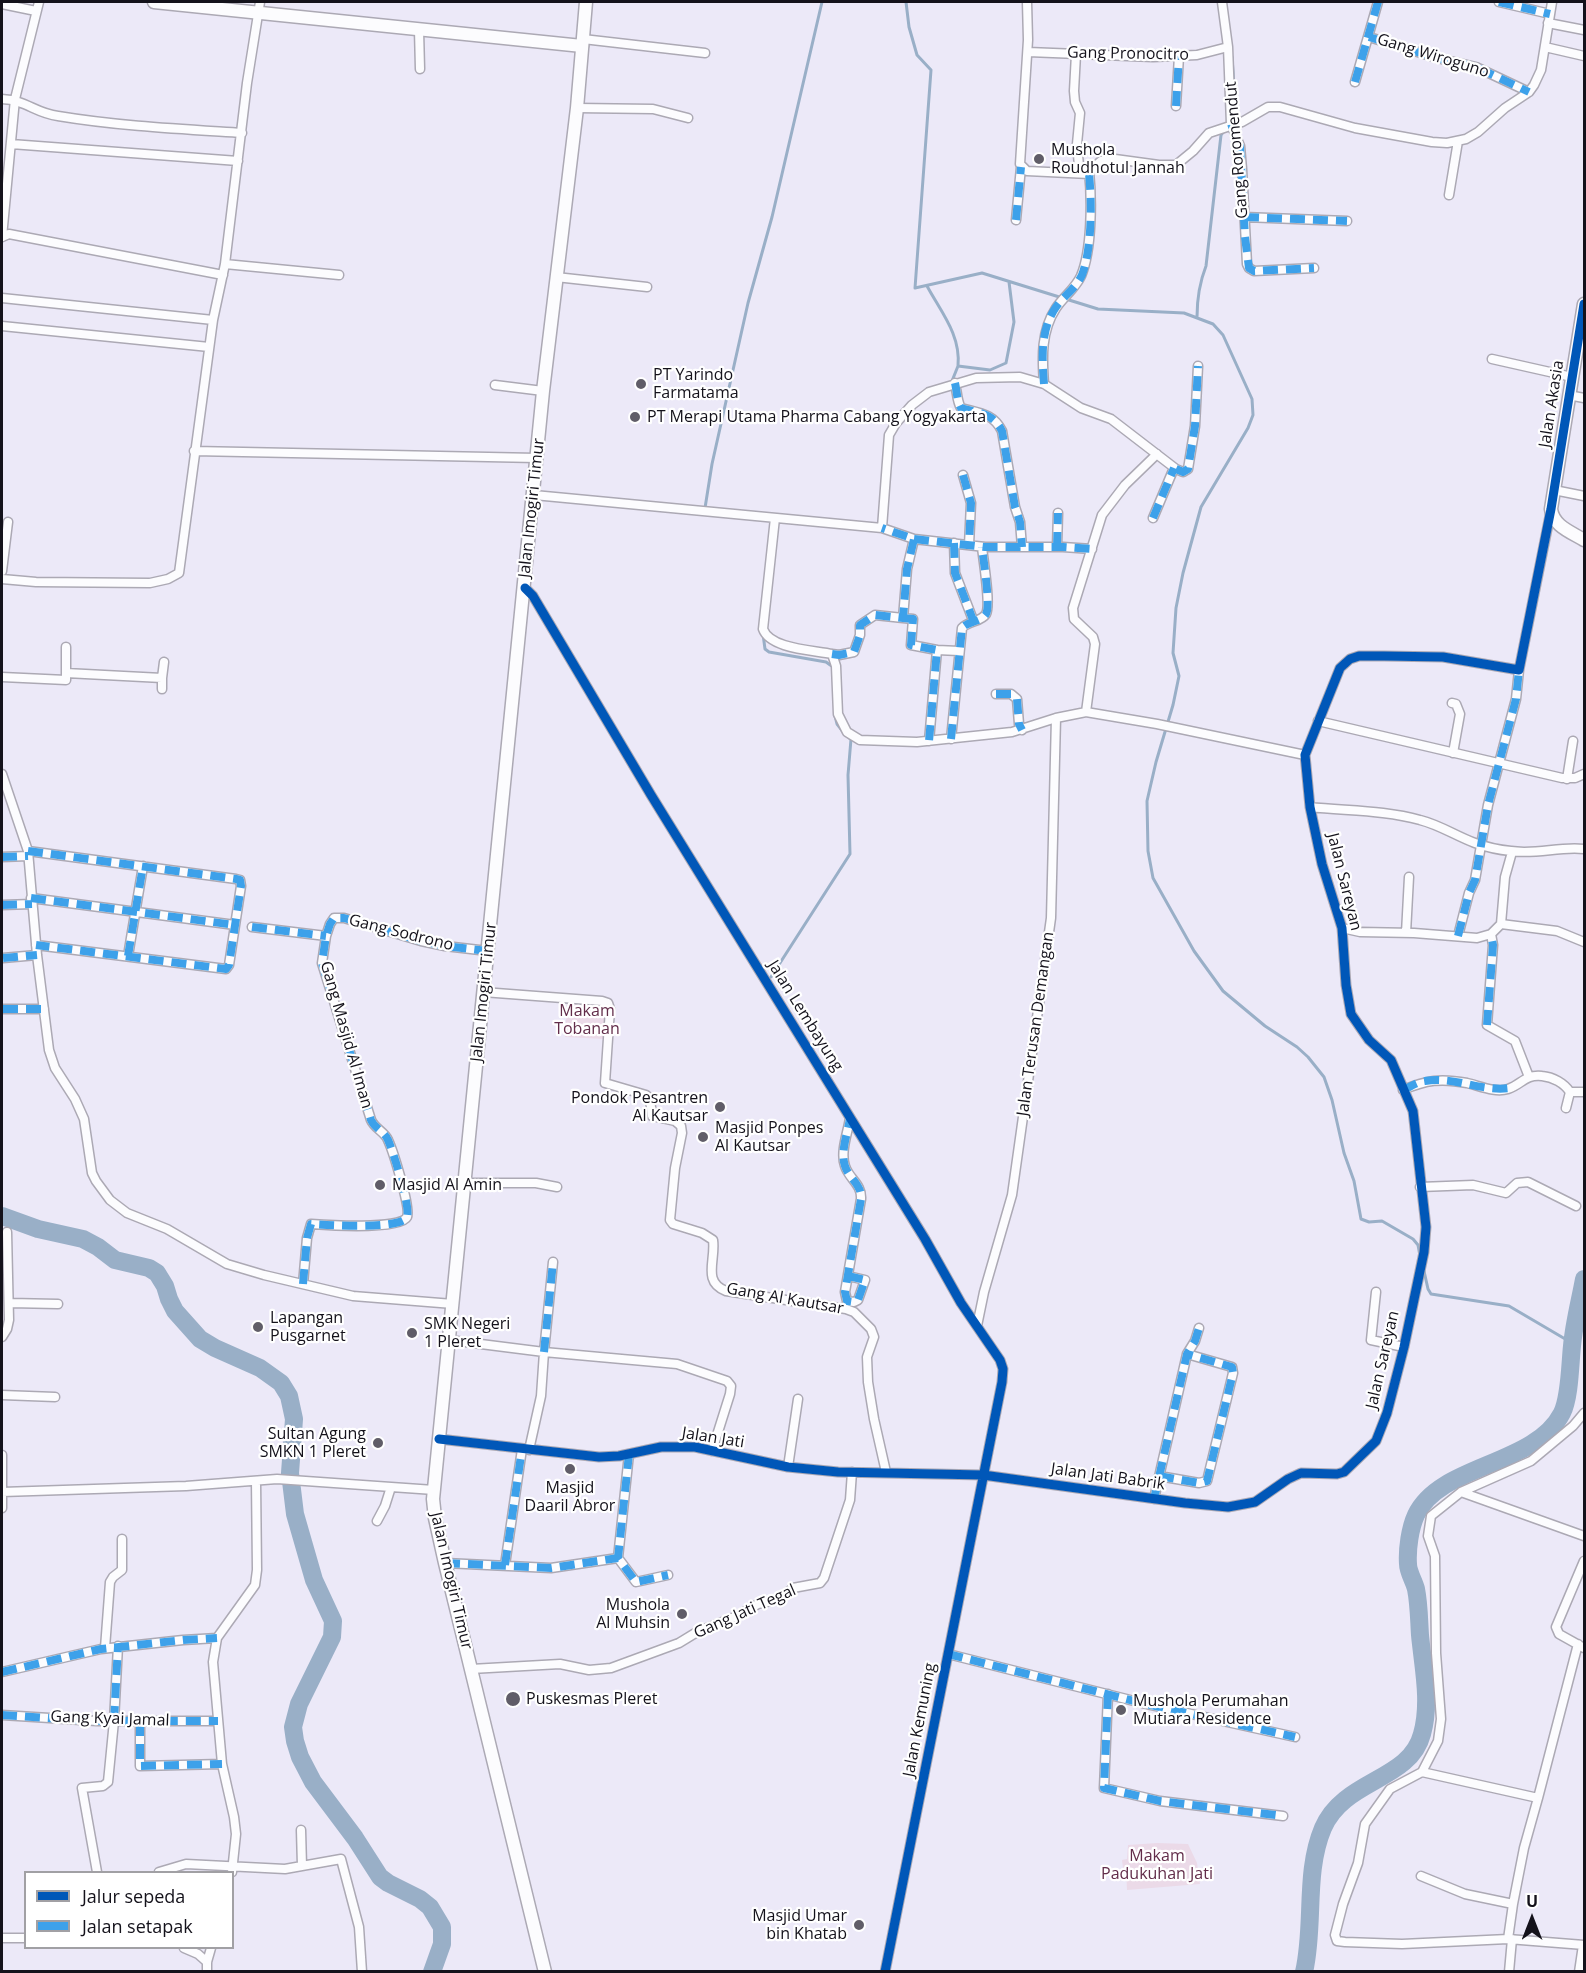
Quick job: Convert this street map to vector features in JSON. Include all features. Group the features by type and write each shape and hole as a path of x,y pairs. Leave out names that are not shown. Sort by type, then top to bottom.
{"main road":[{"path":"154,2 259,7 419,30 582,43"},
{"name":"Jalan Imogiri Timur","path":"545,1971 435,1518 434,1490 543,391 577,108 586,2"},
{"name":"Jalan Akasia","path":"1551,509 1584,304"},
{"path":"1551,509 1554,520 1559,525 1584,540"}],"street":[{"path":"1017,220 1021,167 1020,145 1028,52 1028,2"},
{"name":"Gang Roromendut","path":"1222,2 1228,46 1231,124 1240,146 1247,264 1254,271 1314,268"},
{"path":"1355,82 1378,2"},
{"path":"1499,2 1584,30"},
{"path":"1021,167 1027,171 1089,172 1101,161 1115,159 1176,165 1209,134 1231,124 1242,122 1268,107 1280,107 1355,128 1432,142 1458,141 1478,132 1505,108 1529,93 1541,70 1552,2"},
{"path":"2,4 38,6 15,99 2,237 9,234 223,275"},
{"path":"2,579 46,583 150,583 179,573 213,320 225,264 259,7"},
{"path":"419,30 420,69"},
{"name":"Gang Wiroguno","path":"1369,37 1437,58 1476,67 1529,93"},
{"path":"582,43 705,53"},
{"name":"Gang Pronocitro","path":"1028,52 1153,57 1197,55 1228,46"},
{"path":"1545,47 1584,56"},
{"path":"1076,54 1074,91 1075,102 1080,112 1077,144 1079,166 1089,172"},
{"path":"1176,106 1179,56"},
{"path":"2,99 15,99 39,112 57,116 242,133"},
{"path":"577,108 653,109 688,118"},
{"path":"1449,195 1458,141"},
{"path":"12,144 238,161"},
{"path":"1044,384 1042,354 1044,336 1056,308 1076,286 1085,262 1092,209 1089,172"},
{"path":"1244,217 1347,221"},
{"path":"225,264 339,275"},
{"path":"556,278 647,287"},
{"path":"2,298 213,320"},
{"path":"2,326 209,347"},
{"path":"1492,359 1572,377"},
{"path":"882,528 889,435 912,405 930,392 976,378 1000,376 1020,377 1044,384 1081,408 1111,419 1174,468 1183,472 1188,469 1196,417 1198,366"},
{"path":"955,383 958,404 962,408 988,414 998,422 1002,431 1015,507 1020,522 1022,547"},
{"path":"495,385 543,391"},
{"path":"1568,395 1584,398"},
{"path":"194,451 537,458"},
{"path":"1086,712 1095,644 1094,638 1074,619 1073,613 1102,514 1125,485 1157,454"},
{"path":"1153,518 1174,468"},
{"path":"963,475 971,503 969,545"},
{"path":"1554,489 1584,496"},
{"path":"534,495 882,528 914,539 982,547 1092,549"},
{"path":"1458,936 1469,893 1475,880 1498,763 1516,699 1519,670 1551,509"},
{"path":"1057,547 1059,513"},
{"path":"775,518 763,629 766,636 777,643 832,654 854,652 860,625 875,615 913,619 911,645 959,651"},
{"path":"2,571 8,522"},
{"path":"903,618 907,569 914,539"},
{"path":"954,543 955,573 974,620"},
{"path":"951,739 962,628 984,616 987,611 982,547"},
{"name":"Jalan Lembayung","path":"525,588 533,596 651,795 1000,1360 1003,1372 983,1475"},
{"path":"2,677 66,680 66,647"},
{"path":"929,741 937,650"},
{"path":"832,654 836,666 838,714 847,732 860,740 951,739 1022,730 1056,718 1086,712 1157,724 1194,734 1305,755"},
{"name":"Jalan Sareyan","path":"1228,1507 1263,1499 1288,1479 1301,1473 1336,1474 1348,1469 1379,1436 1404,1347 1424,1252 1426,1227 1413,1111 1391,1060 1369,1040 1351,1014 1346,985 1342,928 1322,864 1310,807 1305,755 1341,668 1350,659 1359,656 1443,657 1519,670"},
{"path":"162,689 164,662"},
{"path":"66,673 162,678"},
{"path":"996,694 1011,694 1017,699 1019,724 1022,730"},
{"path":"1452,702 1459,708 1460,714 1453,753"},
{"name":"Jalan Terusan Demangan","path":"977,1326 982,1299 1014,1188 1051,918 1056,718"},
{"path":"1318,722 1567,778 1584,774"},
{"path":"1567,778 1573,741"},
{"path":"2,774 28,853 36,950 51,1060 80,1109 84,1119 92,1173 110,1200 127,1213 167,1229 227,1264 264,1275 361,1297 453,1304"},
{"path":"1310,807 1384,813 1416,819 1438,825 1481,844 1512,852 1547,852 1570,847 1584,849"},
{"path":"1342,928 1360,932 1458,936 1484,937 1491,934 1501,924 1505,878 1512,852"},
{"path":"2,857 28,853 143,866 238,879 241,886 229,965 226,969 128,956 36,950 3,958"},
{"path":"128,956 143,866"},
{"path":"1406,933 1409,877"},
{"path":"2,905 31,901 235,925"},
{"name":"Gang Sodrono","path":"326,936 332,921 340,917 429,943 488,951"},
{"path":"1501,924 1557,931 1584,942"},
{"path":"252,927 326,936"},
{"path":"1491,934 1493,945 1487,1025 1515,1041 1529,1077"},
{"name":"Gang Masjid Al Iman","path":"303,1284 307,1238 311,1224 361,1226 396,1223 404,1220 407,1215 405,1192 388,1139 371,1120 327,982 322,963 326,936"},
{"name":"Gang Al Kautsar","path":"483,992 608,1003 610,1009 605,1081 646,1095 651,1102 652,1116 675,1121 681,1126 682,1133 675,1167 670,1220 674,1224 702,1233 713,1240 712,1279 715,1285 726,1291 850,1310 873,1331 867,1357 868,1382 873,1419 886,1472"},
{"path":"3,1009 44,1009"},
{"path":"1402,1090 1422,1081 1434,1080 1500,1089 1510,1088 1518,1081 1541,1075 1559,1081 1570,1092 1584,1092"},
{"path":"1566,1108 1570,1092"},
{"path":"848,1276 862,1194 858,1184 845,1168 843,1159 850,1118"},
{"path":"1420,1187 1473,1185 1506,1193 1517,1183 1528,1182 1576,1206"},
{"path":"464,1183 536,1183 557,1187"},
{"path":"2,1337 8,1326 7,1232"},
{"path":"505,1565 526,1450 541,1396 554,1262"},
{"path":"1376,1292 1371,1340 1404,1347"},
{"path":"9,1303 58,1304"},
{"path":"1154,1499 1187,1354 1195,1341 1199,1328"},
{"path":"449,1340 544,1352 677,1364 727,1381 730,1394 712,1451"},
{"path":"1159,1476 1199,1483 1207,1481 1224,1414 1233,1373 1232,1367 1187,1354"},
{"path":"2,1395 55,1397"},
{"path":"788,1467 798,1399"},
{"path":"1580,1971 1584,1945 1510,1939 1402,1944 1335,1940 1343,1904 1358,1863 1365,1824 1390,1789 1422,1772 1438,1741 1441,1719 1436,1653 1435,1556 1428,1536 1431,1516 1461,1492 1531,1461 1573,1426 1584,1413"},
{"name":"Jalan Jati","path":"439,1439 526,1450 611,1457 662,1447 682,1446 788,1467 852,1472 983,1475"},
{"path":"629,1454 618,1558 636,1582 668,1575"},
{"path":"2,1455 2,1508"},
{"name":"Gang Jati Tegal","path":"471,1669 560,1664 596,1670 611,1668 679,1643 697,1632 737,1616 758,1604 780,1599 793,1588 820,1583 824,1578 850,1500 852,1472"},
{"name":"Jalan Jati Babrik","path":"983,1475 1228,1507"},
{"name":"Jalan Kemuning","path":"885,1971 983,1475"},
{"path":"2,1492 100,1490 277,1479 434,1490"},
{"path":"233,1870 235,1826 222,1764 213,1662 217,1638 255,1585 257,1570 256,1481"},
{"path":"377,1521 391,1488"},
{"path":"1461,1492 1584,1536"},
{"path":"105,1648 110,1582 122,1570 122,1539"},
{"path":"446,1563 551,1568 618,1558"},
{"path":"1509,1971 1514,1904 1524,1848 1581,1646 1559,1634 1556,1627 1584,1561"},
{"path":"2,1672 105,1648 217,1638"},
{"path":"97,1871 82,1788 103,1786 108,1782 118,1647"},
{"path":"948,1654 1295,1737"},
{"path":"1108,1694 1104,1788 1160,1801 1283,1816"},
{"name":"Gang Kyai Jamal","path":"2,1714 97,1721 218,1721"},
{"path":"140,1721 140,1766 222,1764"},
{"path":"1422,1772 1538,1798"},
{"path":"301,1830 302,1866"},
{"path":"162,1871 186,1864 233,1870 285,1869 341,1860 359,1927 362,1971"},
{"path":"1421,1876 1465,1894 1514,1904"},
{"path":"2,1938 24,1938"},
{"path":"188,1949 198,1954 207,1967"},
{"path":"207,1967 211,1949"}],"green space":[{"name":"Makam Tobanan","path":"567,1000 608,1006 605,1039 565,1037"},
{"name":"Makam Padukuhan Jati","path":"1188,1844 1197,1863 1200,1884 1127,1890 1126,1869 1123,1868 1122,1860 1127,1859 1128,1845"}],"waterway":[{"path":"705,508 712,464 748,303 772,217 822,2"},
{"path":"906,2 909,27 917,55 931,70 915,288 982,273 1098,309 1184,313 1213,324 1223,335 1252,399 1253,415 1248,428 1201,507 1183,573 1176,608 1173,653 1179,676 1147,801 1148,851 1153,878 1194,951 1223,991 1265,1026 1297,1047 1324,1077 1332,1100 1344,1153 1354,1181 1361,1219 1369,1222 1382,1221 1413,1239 1418,1245 1420,1256"},
{"path":"1232,57 1236,114 1233,118"},
{"path":"1197,317 1199,292 1206,266 1221,135 1224,131"},
{"path":"952,381 958,366 990,370 1006,363 1014,322 1009,282"},
{"path":"927,286 953,334 958,366"},
{"path":"763,634 765,649 769,652 826,662 833,667"},
{"path":"835,716 837,724 844,733"},
{"path":"771,977 850,854 848,775 851,739 849,738"},
{"path":"2,1216 38,1229 83,1239 115,1260 149,1268 157,1273 175,1311 200,1339 260,1368 281,1383 289,1396 294,1419 290,1473 295,1514 314,1580 333,1621 332,1637 299,1704 293,1727 295,1741 300,1757 313,1782 355,1838 380,1877 430,1907 442,1927 442,1944 432,1972"},
{"path":"1424,1271 1431,1294 1509,1306 1572,1343"},
{"path":"1304,1972 1314,1863 1323,1828 1333,1812 1346,1799 1404,1762 1415,1750 1425,1722 1426,1684 1417,1595 1409,1570 1408,1558 1411,1532 1416,1515 1428,1498 1445,1485 1531,1444 1549,1431 1562,1413 1568,1390 1573,1337 1584,1279"}],"marked path":[{"path":"1355,82 1378,2"},
{"path":"1499,2 1550,14"},
{"path":"1369,37 1437,58 1476,67 1529,92"},
{"path":"1176,106 1179,56"},
{"path":"1231,124 1240,146 1249,268 1254,271 1314,268"},
{"path":"1016,220 1021,167"},
{"path":"1044,384 1043,354 1047,325 1056,307 1082,275 1088,252 1091,198 1089,174"},
{"path":"1244,217 1347,221"},
{"path":"1176,469 1183,472 1188,469 1195,426 1198,366"},
{"path":"955,383 961,408 990,417 1002,431 1015,507 1020,522 1022,547"},
{"path":"1153,518 1174,468"},
{"path":"963,475 971,503 969,545"},
{"path":"1057,547 1058,513"},
{"path":"832,654 854,652 860,635 860,625 875,615 903,618 907,569 914,539 882,528"},
{"path":"914,539 985,547 1092,549"},
{"path":"954,543 955,573 973,620"},
{"path":"951,739 962,628 984,617 987,609 982,547"},
{"path":"903,618 913,619 911,645 937,650 929,741"},
{"path":"1458,936 1469,893 1475,880 1488,805 1516,699 1519,670"},
{"path":"996,694 1011,694 1017,699 1019,724 1022,730"},
{"path":"28,851 236,879 240,880 241,886 229,965 226,969 36,945"},
{"path":"2,857 28,856"},
{"path":"128,956 143,866"},
{"path":"31,898 235,925"},
{"path":"2,905 32,904"},
{"path":"303,1284 307,1238 311,1224 362,1226 391,1224 402,1221 407,1217 408,1212 394,1155 387,1137 371,1120 322,963 330,924 334,918 344,918 421,941 488,951"},
{"path":"252,927 326,936"},
{"path":"1487,1025 1493,945 1491,934"},
{"path":"3,958 37,955"},
{"path":"3,1009 44,1009"},
{"path":"1403,1090 1419,1082 1436,1080 1489,1088 1510,1088"},
{"path":"848,1276 865,1280 858,1300 854,1302 847,1301 845,1292 861,1194 847,1171 844,1160 850,1118"},
{"path":"544,1352 553,1262"},
{"path":"1154,1499 1187,1354 1195,1341 1199,1328"},
{"path":"1159,1476 1199,1483 1207,1481 1233,1373 1232,1367 1187,1354"},
{"path":"505,1565 522,1449"},
{"path":"629,1454 618,1558 636,1582 668,1575"},
{"path":"445,1563 551,1568 618,1558"},
{"path":"2,1672 101,1649 217,1638"},
{"path":"114,1721 118,1646"},
{"path":"948,1654 1146,1704 1295,1737"},
{"path":"1108,1694 1104,1788 1160,1801 1283,1816"},
{"path":"2,1715 97,1721 218,1721"},
{"path":"140,1721 140,1766 222,1764"}],"cycle path":[{"path":"439,1439 599,1457 619,1456 661,1447 695,1447 788,1467 838,1472 983,1475 1228,1507 1255,1502 1288,1479 1301,1473 1337,1474 1344,1472 1376,1441 1387,1413 1404,1347 1424,1252 1426,1227 1413,1111 1391,1060 1369,1040 1351,1014 1346,985 1342,928 1322,864 1310,807 1305,755 1340,668 1350,659 1359,656 1443,657 1519,670 1551,509 1584,304"},
{"path":"525,588 533,596 651,795 925,1239 961,1303 1000,1360 1003,1369 885,1972"}],"place":[{"name":"Mushola Roudhotul Jannah","path":"1039,159"},
{"name":"PT Yarindo Farmatama","path":"641,384"},
{"name":"PT Merapi Utama Pharma Cabang Yogyakarta","path":"635,417"},
{"name":"Pondok Pesantren Al Kautsar","path":"720,1107"},
{"name":"Masjid Ponpes Al Kautsar","path":"703,1137"},
{"name":"Masjid Al Amin","path":"380,1185"},
{"name":"Lapangan Pusgarnet","path":"258,1327"},
{"name":"SMK Negeri 1 Pleret","path":"412,1333"},
{"name":"Sultan Agung SMKN 1 Pleret","path":"378,1443"},
{"name":"Masjid Daaril Abror","path":"570,1469"},
{"name":"Mushola Al Muhsin","path":"682,1614"},
{"name":"Puskesmas Pleret","path":"513,1699"},
{"name":"Mushola Perumahan Mutiara Residence","path":"1121,1710"},
{"name":"Masjid Umar bin Khatab","path":"859,1925"}]}
